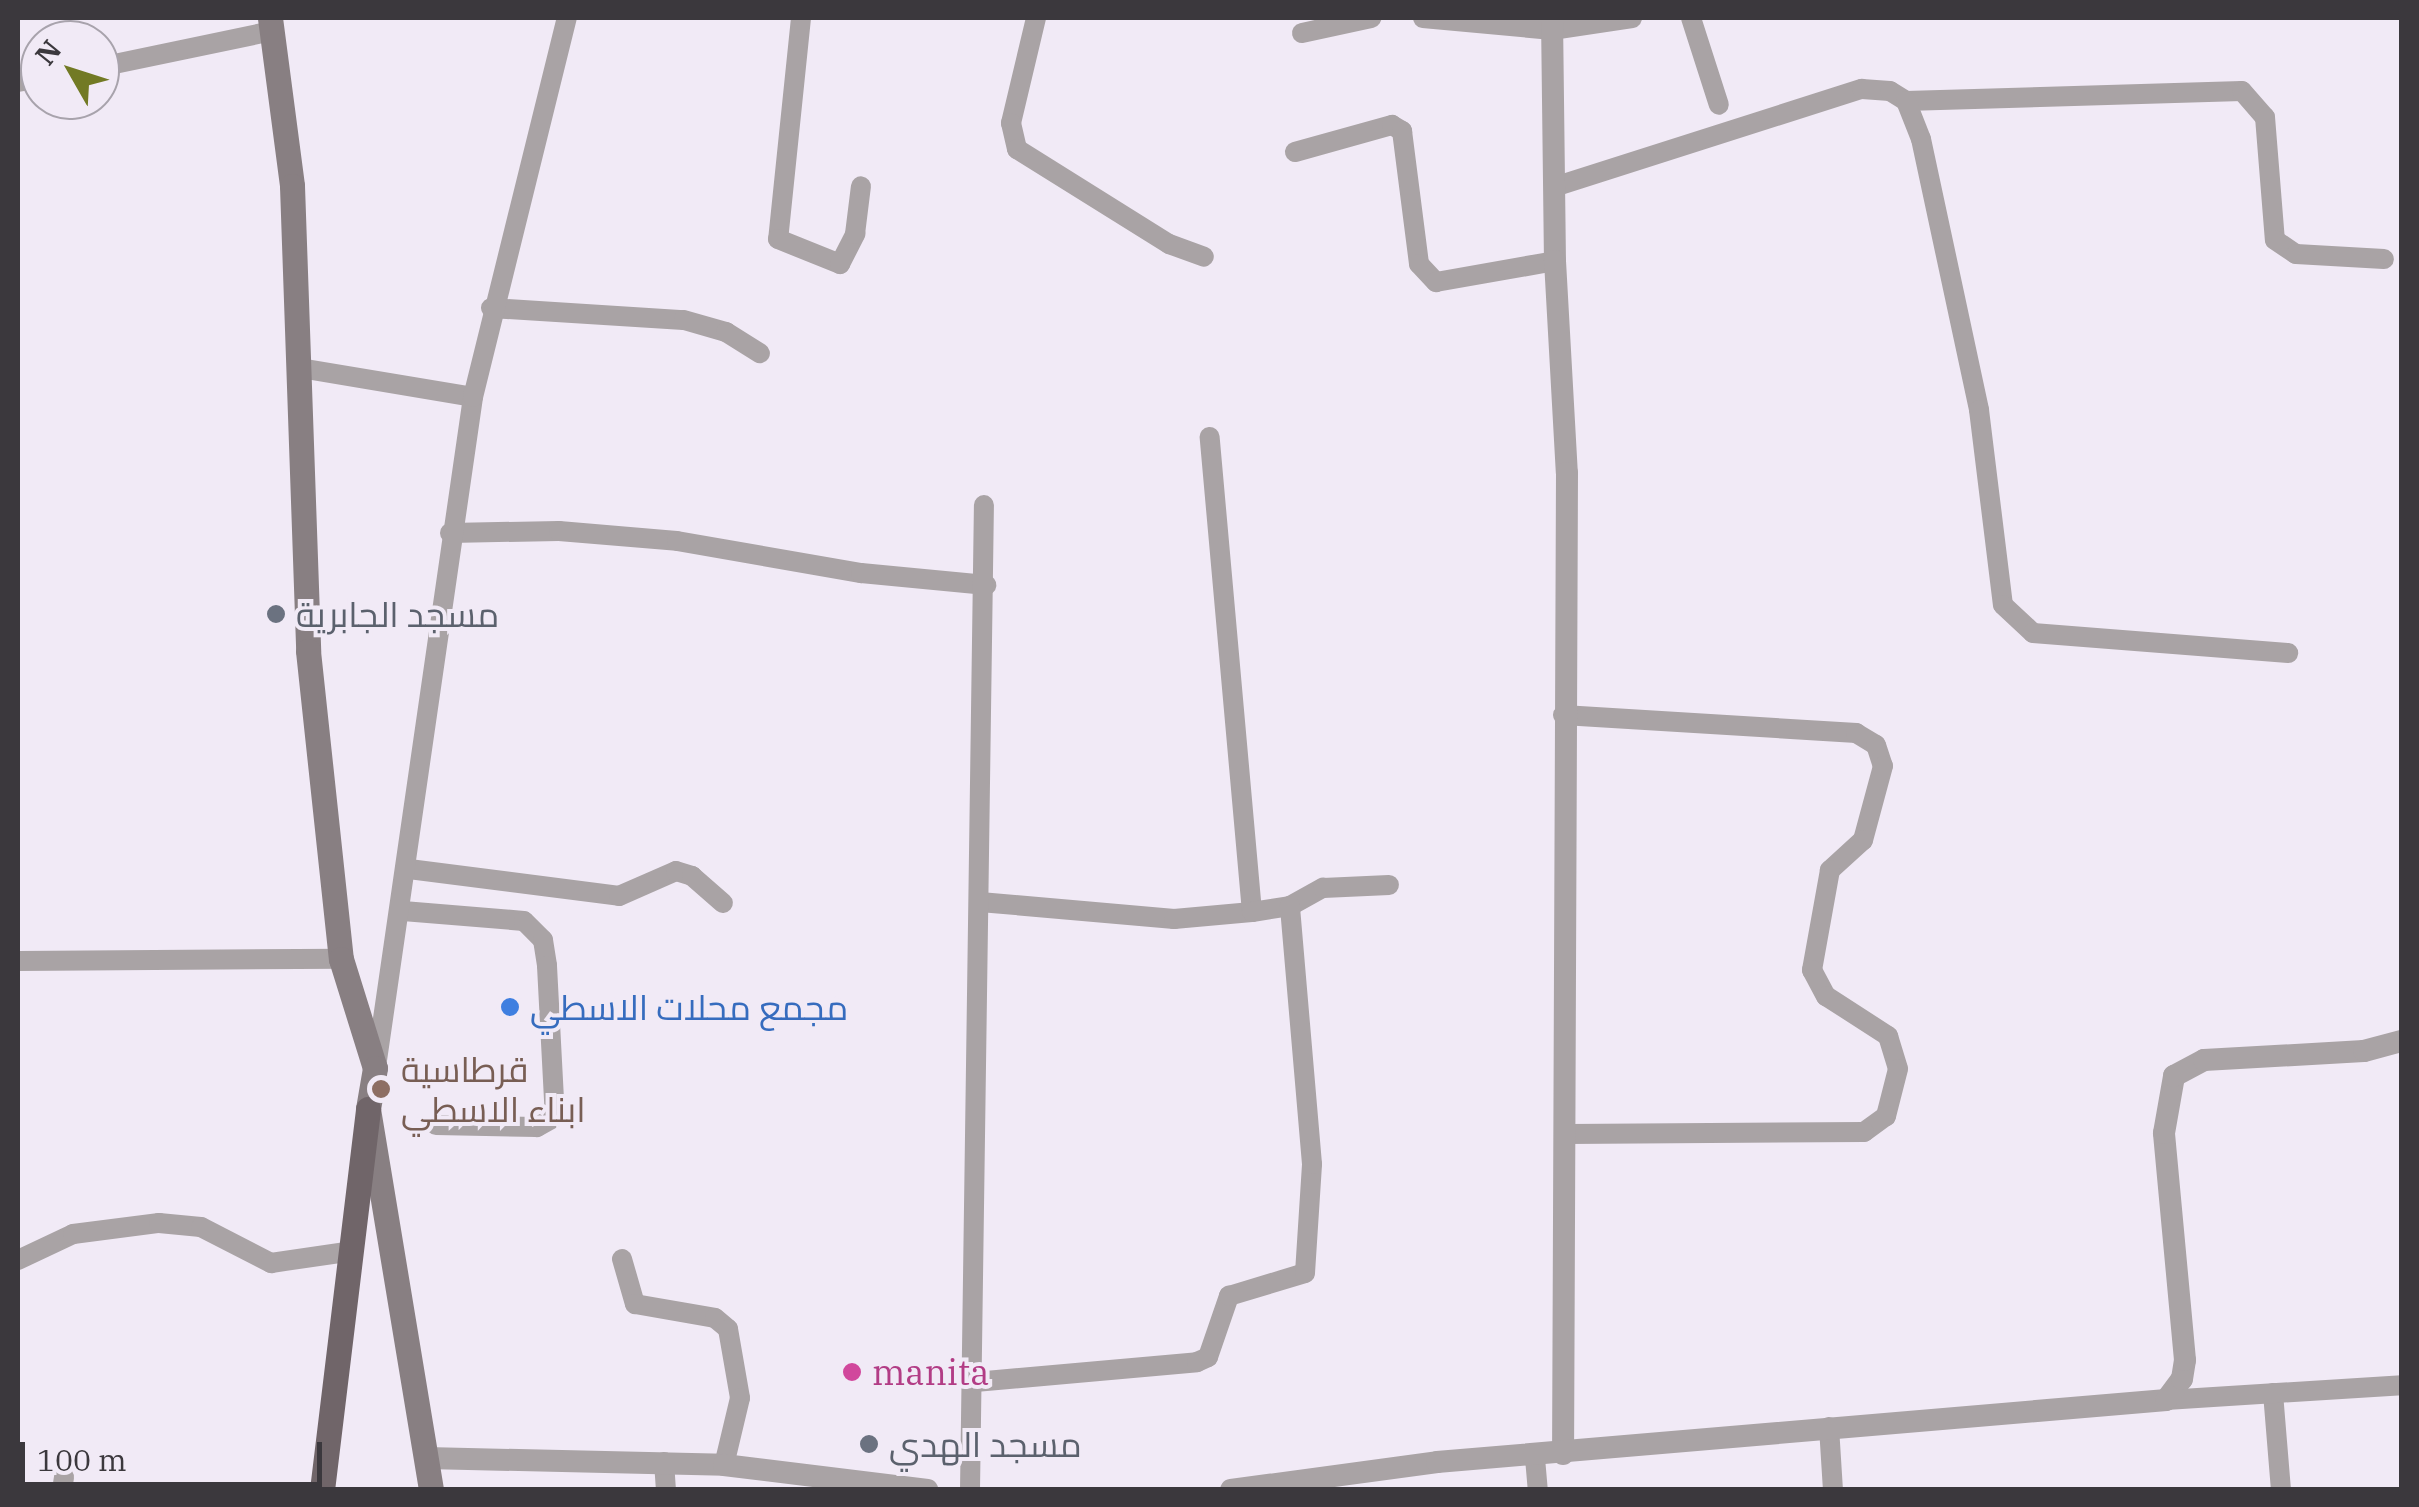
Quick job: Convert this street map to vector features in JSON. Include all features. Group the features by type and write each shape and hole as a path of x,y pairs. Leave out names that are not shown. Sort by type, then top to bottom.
{"main road":[{"path":"271,24 292,186 308,651 341,959 375,1068 322,1490"},
{"path":"368,1110 431,1490"}],"street":[{"path":"375,1068 403,911 450,533 473,397 491,308 567,18"},
{"path":"801,18 778,239 840,264 855,234 861,186"},
{"path":"1036,18 1011,123 1016,149 1061,171 1168,244 1204,257"},
{"path":"1302,33 1371,18"},
{"path":"1423,18 1552,24 1632,18"},
{"path":"1691,18 1719,105"},
{"path":"120,62 271,24"},
{"path":"1552,24 1555,262 1567,473 1563,715 1568,1134 1563,1454"},
{"path":"1554,187 1862,89 1890,91 1906,101 2242,91 2256,99 2265,117 2275,240 2296,254 2384,259"},
{"path":"1906,101 1921,139 1979,410 2003,605 2032,633 2288,653"},
{"path":"1295,152 1392,125 1402,131 1419,264 1436,282 1555,262"},
{"path":"491,308 684,320 726,332 760,353"},
{"path":"300,368 473,397"},
{"path":"1210,437 1252,912"},
{"path":"970,1490 975,1382 984,504"},
{"path":"450,533 559,531 677,541 861,573 986,585"},
{"path":"1563,715 1856,733 1876,745 1883,766 1863,840 1830,870 1812,970 1826,996 1888,1036 1898,1069 1886,1116 1864,1132 1568,1134"},
{"path":"408,869 620,896 676,872 692,876 723,902"},
{"path":"980,902 1174,919 1290,906 1323,888 1389,885"},
{"path":"975,1382 1197,1362 1208,1356 1229,1296 1305,1273 1312,1164 1290,906"},
{"path":"403,911 524,921 543,940 559,1110 552,1122 436,1124"},
{"path":"18,962 341,959"},
{"path":"2166,1400 2182,1379 2185,1360 2164,1132 2174,1076 2204,1060 2364,1052 2402,1041"},
{"path":"18,1260 73,1234 159,1223 200,1227 271,1262 352,1251"},
{"path":"622,1259 634,1304 715,1318 728,1329 740,1398 724,1465"},
{"path":"1231,1490 1350,1482 1563,1454 1829,1427 2402,1385"},
{"path":"2273,1393 2281,1490"},
{"path":"1829,1427 1833,1490"},
{"path":"426,1458 724,1465 801,1484 927,1490"},
{"path":"1534,1458 1538,1490"},
{"path":"664,1462 666,1490"}],"place":[{"name":"مسجد الجابرية","path":"276,614"},
{"name":"مجمع محلات الاسطي","path":"510,1007"},
{"name":"قرطاسية ابناء الاسطي","path":"381,1089"},
{"name":"manita","path":"852,1372"},
{"name":"مسجد الهدي","path":"869,1444"}]}
